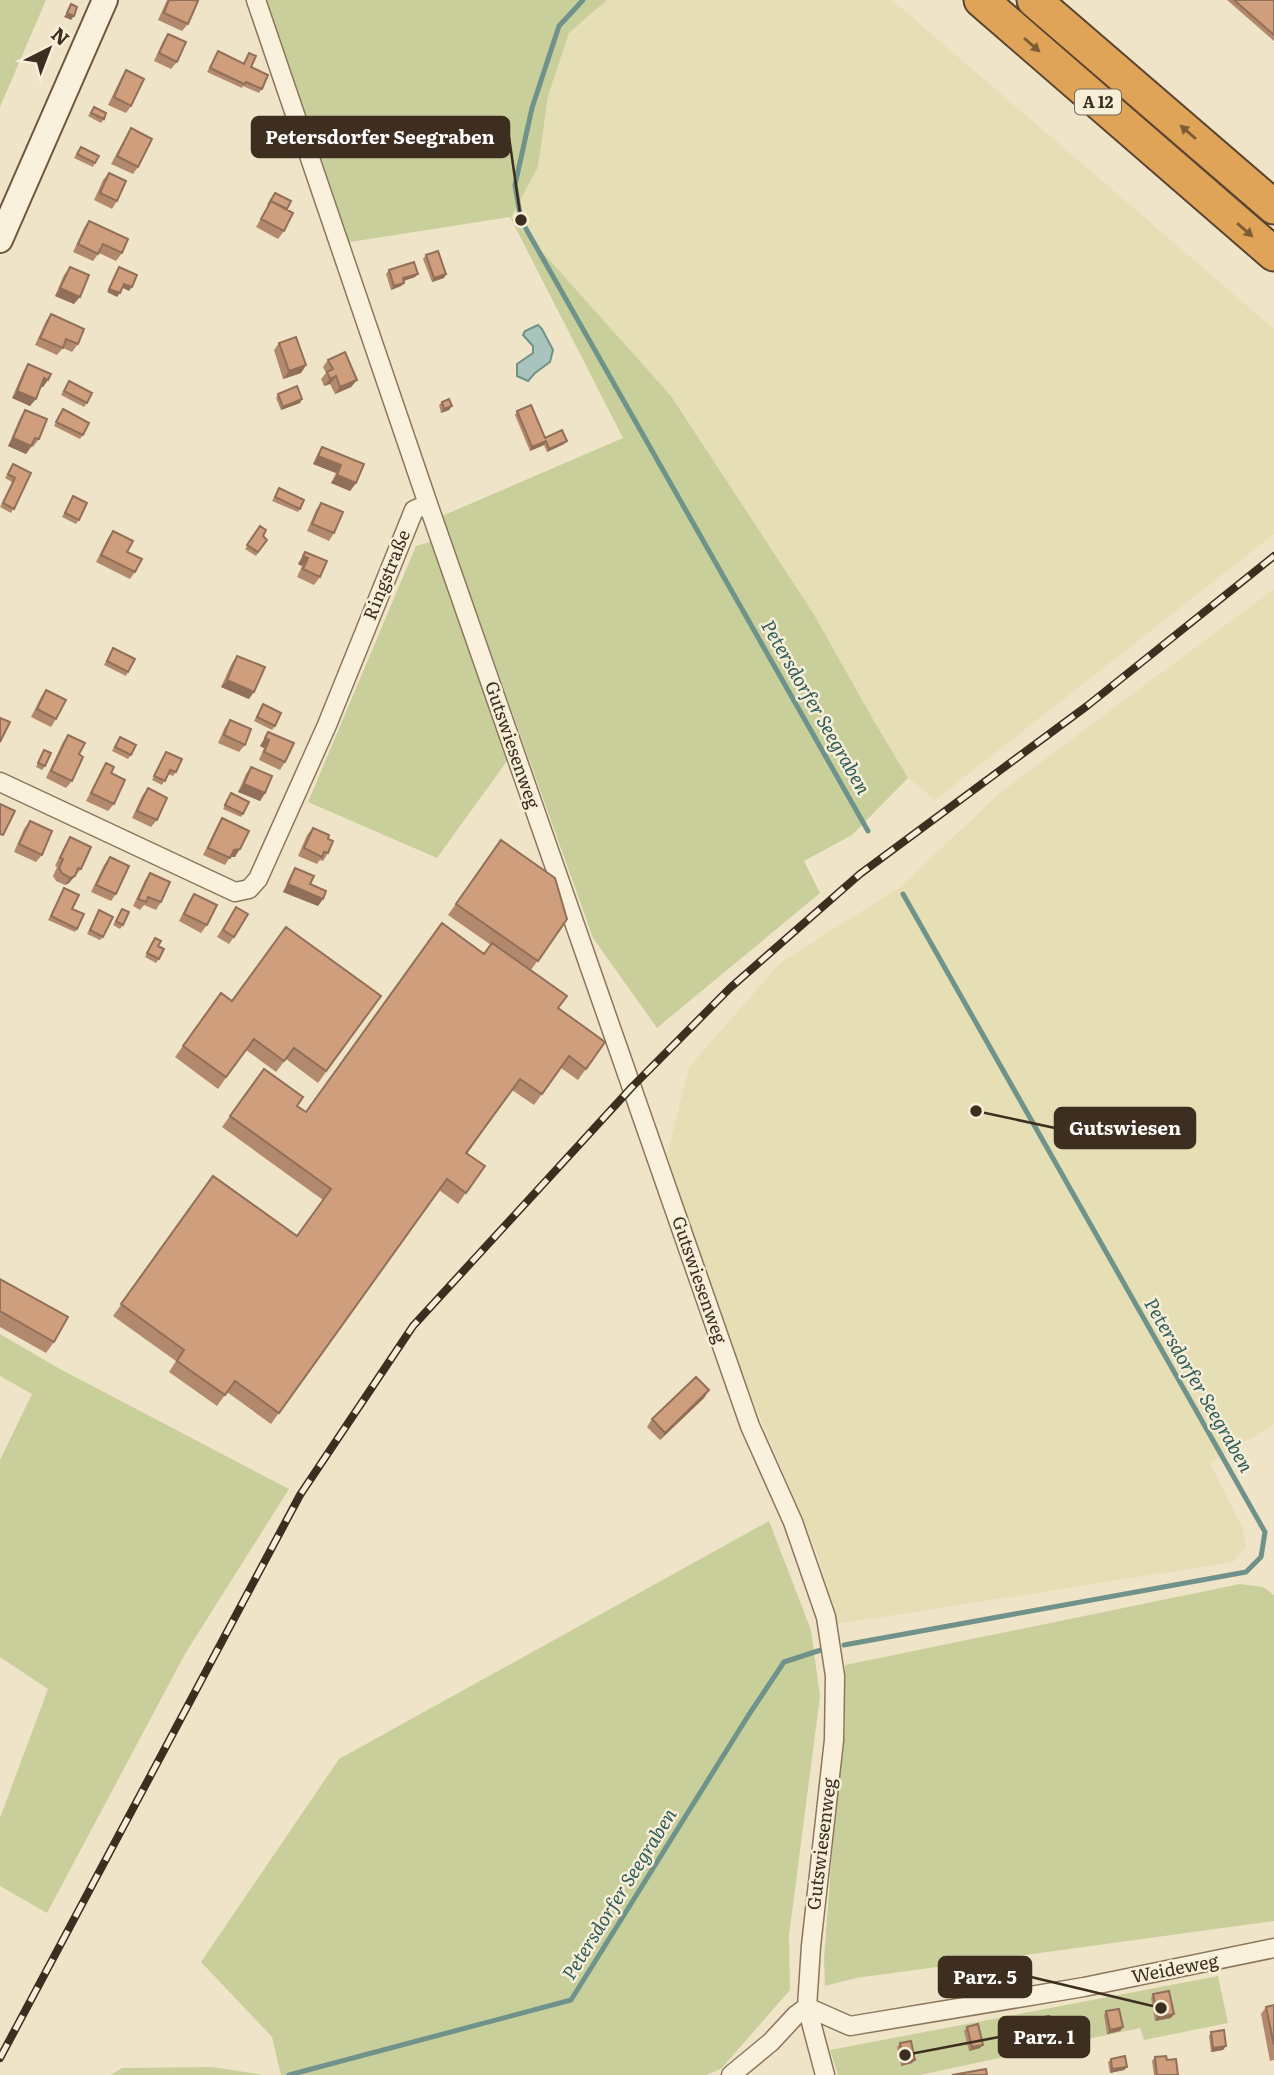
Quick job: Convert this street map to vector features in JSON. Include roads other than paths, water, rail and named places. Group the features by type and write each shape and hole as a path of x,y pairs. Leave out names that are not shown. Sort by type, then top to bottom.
{"highway":[{"name":"A 12","path":"981,0 1274,254"},
{"name":"A 12","path":"1034,0 1274,207"}],"main road":[{"path":"0,240 105,0"}],"street":[{"path":"256,0 428,504"},
{"name":"Ringstraße","path":"0,782 235,892 249,889 258,879 327,726 414,510 428,504"},
{"name":"Gutswiesenweg","path":"428,504 750,1426 793,1522 826,1617 835,1676 834,1740 811,1946 807,2007 825,2075"},
{"name":"Weideweg","path":"807,2007 850,2026 1084,1987 1274,1948"},
{"path":"732,2075 807,2007"}],"water":[{"path":"538,325 553,350 550,362 528,381 517,376 517,364 533,353 533,346 523,335 525,331"}],"waterway":[{"name":"Petersdorfer Seegraben","path":"583,0 559,26 532,108 515,185 521,220 868,831"},
{"name":"Petersdorfer Seegraben","path":"844,1645 1246,1572 1261,1557 1265,1532 903,894"},
{"name":"Petersdorfer Seegraben","path":"289,2075 571,2000 784,1662 821,1650"}],"railway":[{"path":"0,2058 300,1495 413,1326 632,1087 730,988 860,874 1087,706 1274,556"}],"place":[{"name":"Petersdorfer Seegraben","path":"521,220"},
{"name":"Gutswiesen","path":"976,1111"},
{"name":"Parz. 5","path":"1161,2008"},
{"name":"Parz. 1","path":"905,2055"}]}
